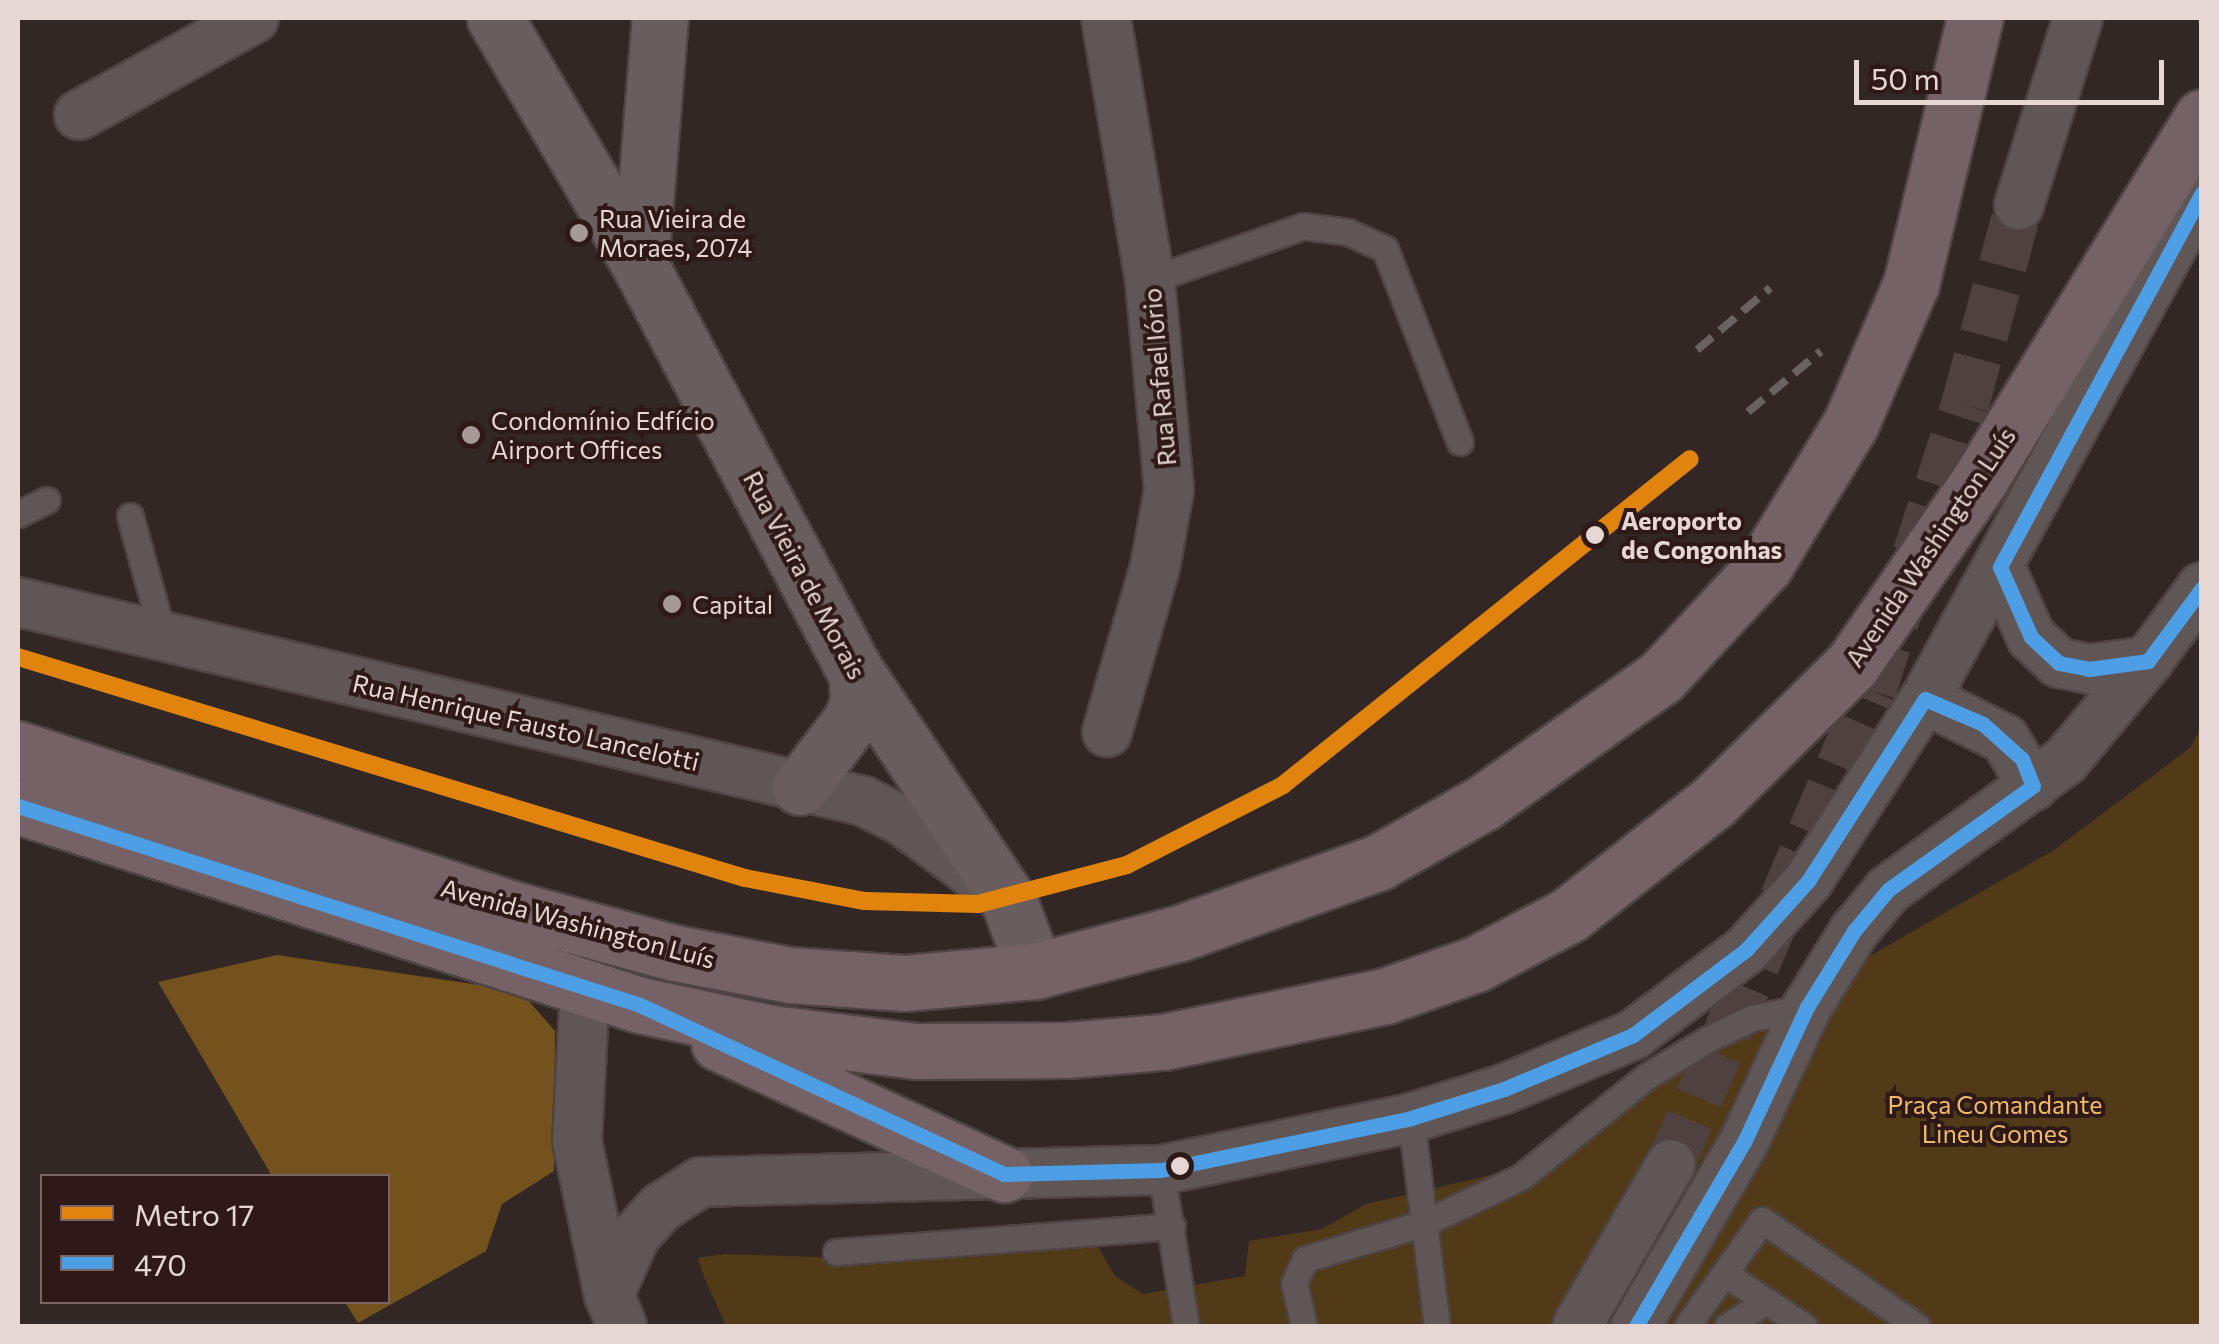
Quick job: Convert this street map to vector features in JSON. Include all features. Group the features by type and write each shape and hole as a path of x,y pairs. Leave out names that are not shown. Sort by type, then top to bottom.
{"highway":[{"name":"Avenida Washington Luís","path":"18,749 509,908 675,954 790,975 905,983 1035,970 1180,933 1379,862 1482,804 1662,677 1765,564 1851,423 1911,284 1975,18"},
{"name":"Avenida Washington Luís","path":"18,806 640,1005 772,1033 916,1051 1163,1042 1385,996 1476,964 1568,916 1712,803 1852,665 1981,478 2202,116"},
{"path":"640,1005 1004,1174"}],"street":[{"path":"79,115 254,18"},
{"name":"Rua Vieira de Morais","path":"495,18 640,265 857,674 1009,900 1035,970"},
{"path":"640,265 660,18"},
{"name":"Rua Rafael Iório","path":"1106,18 1150,280 1169,510 1107,732"},
{"path":"2019,205 2078,18"},
{"path":"566,140 590,150 627,153 650,135"},
{"path":"616,1311 635,1236 660,1208 701,1182 1160,1170 1411,1118 1504,1089 1634,1035 1698,991 1808,881 1925,699 2202,192"},
{"path":"2000,566 2032,637 2059,663 2112,670 2148,662"},
{"path":"1636,1326 1744,1142 1807,1008 1888,890 2033,786 2098,725 2202,587"},
{"name":"Rua Henrique Fausto Lancelotti","path":"18,602 863,802 903,821 1009,900"},
{"path":"800,788 850,722 858,704 857,674"},
{"path":"1925,699 2006,740 2033,786"},
{"path":"585,988 577,1141 616,1311"},
{"path":"1576,1326 1672,1164"}],"lane":[{"path":"1150,280 1303,226 1348,232 1385,248 1460,442"},
{"path":"18,514 47,500"},
{"path":"130,516 163,636"},
{"path":"1304,1326 1294,1283 1305,1259 1424,1223 1521,1177 1708,1038 1752,1018 1807,1008"},
{"path":"1411,1118 1437,1326"},
{"path":"1160,1170 1186,1326"},
{"path":"1687,1326 1758,1224 1768,1221 1917,1326"},
{"path":"836,1252 1172,1226"},
{"path":"1726,1274 1804,1326"},
{"path":"1727,1326 1767,1301"}],"green space":[{"name":"Praça Comandante Lineu Gomes","path":"2201,728 2201,1326 726,1326 704,1277 698,1258 724,1254 910,1260 1096,1243 1115,1276 1143,1294 1245,1276 1249,1241 1322,1229 1366,1204 1505,1172 1620,1085 1809,991 2054,850 2190,748"}],"shaded area":[{"path":"277,955 520,991 555,1031 554,1171 502,1204 486,1251 358,1323 346,1304 390,1304 390,1174 271,1174 158,982"}],"tunnel":[{"path":"1671,1164 1872,691 1965,405 2019,205"}],"railway":[{"path":"1697,350 1770,288"},
{"path":"1748,412 1821,351"}],"metro line":[{"name":"17","path":"18,657 745,878 865,901 978,904 1127,865 1283,785 1690,459"}],"transit line":[{"name":"470","path":"2202,193 2000,567 2031,637 2059,663 2089,669 2148,661 2202,588"},
{"name":"470","path":"18,806 640,1005 1004,1174 1161,1170 1411,1118 1504,1089 1633,1035 1746,950 1808,881 1925,699 1983,724 2022,759 2033,786 1888,890 1854,931 1807,1007 1744,1142 1636,1326"}],"place":[{"name":"Rua Vieira de Moraes, 2074","path":"579,233"},
{"name":"Condomínio Edfício Airport Offices","path":"471,435"},
{"name":"Aeroporto de Congonhas","path":"1595,535"},
{"name":"Capital","path":"672,604"}]}
